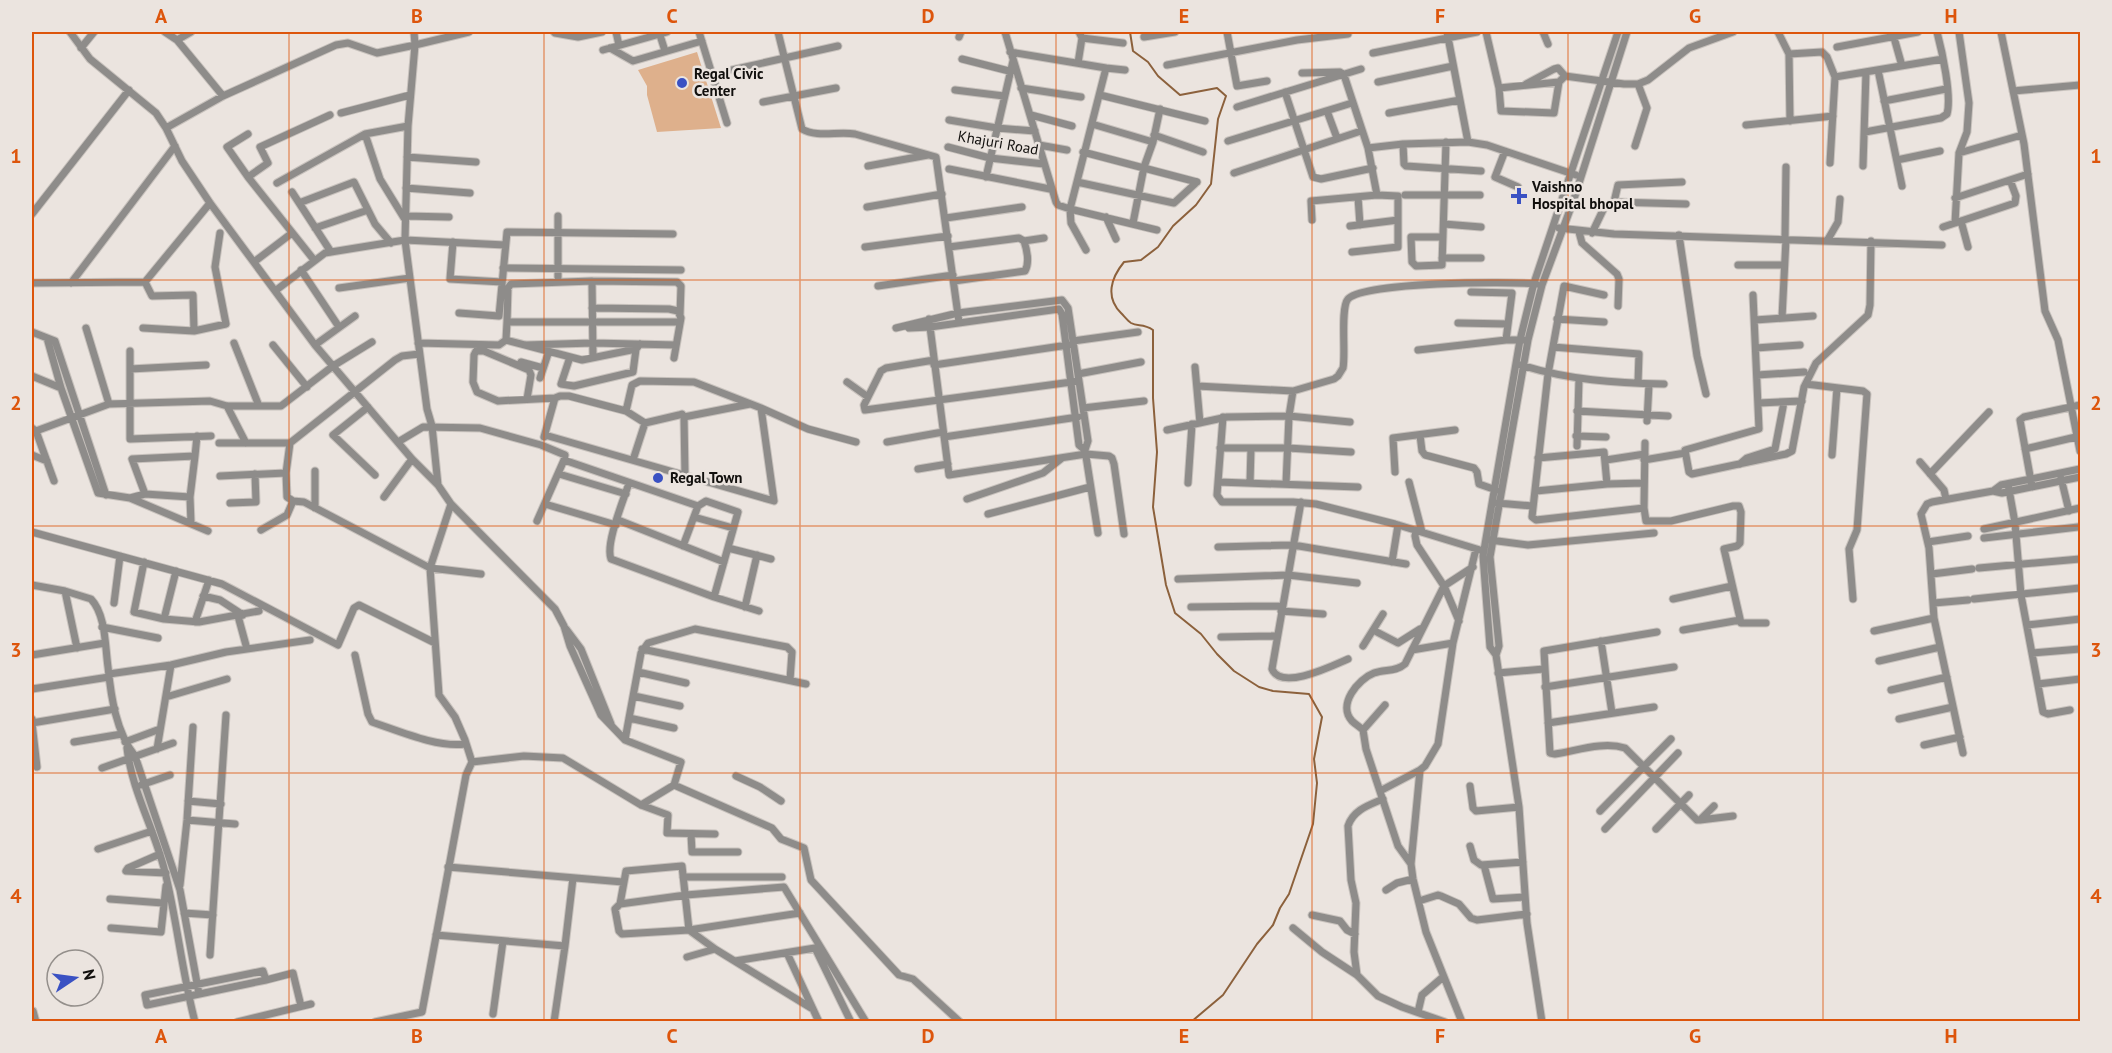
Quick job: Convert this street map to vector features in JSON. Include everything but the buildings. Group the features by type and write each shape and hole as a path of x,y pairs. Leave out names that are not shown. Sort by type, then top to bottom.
{"street":[{"path":"70,32 90,59 156,113 182,161 210,203 315,345 412,459 438,485 451,504 555,609 581,650 612,726"},
{"path":"81,48 94,32"},
{"path":"165,32 177,40 223,96"},
{"path":"177,40 190,32"},
{"path":"414,32 415,45 408,126 405,240 417,343 427,410 432,426 438,485"},
{"path":"166,128 223,96 336,45 348,43 377,53 469,32"},
{"path":"554,32 578,36 602,32"},
{"path":"616,32 620,45"},
{"path":"665,51 661,32 607,49 633,61 702,41"},
{"path":"699,32 728,123"},
{"path":"778,32 800,127 805,131 816,134 843,132 936,157 958,318"},
{"path":"1005,32 1031,115 1050,189 1058,205 1156,230"},
{"path":"1144,37 1175,32"},
{"path":"1227,32 1237,86 1267,81"},
{"path":"1296,32 1297,40"},
{"path":"1373,53 1447,35 1477,32"},
{"path":"1486,32 1499,88 1501,111 1554,113 1559,82 1565,75"},
{"path":"1543,32 1548,44"},
{"path":"1489,540 1494,489 1520,340 1554,227 1618,32"},
{"path":"1380,790 1425,766 1438,744 1453,644 1473,567 1489,540 1500,503 1538,284 1563,229 1627,32"},
{"path":"1778,32 1789,54 1790,121"},
{"path":"1837,47 1893,34 1918,32"},
{"path":"1864,132 1945,116 1948,104 1943,59 1937,32"},
{"path":"1959,32 1969,103 1966,132 1959,153 1955,198 1958,222 1968,247"},
{"path":"2001,32 2022,135 2045,311 2058,340 2079,436 2080,451"},
{"path":"1523,86 1558,68 1565,75 1638,84 1648,80 1689,48 1728,33"},
{"path":"1167,65 1315,35 1348,34"},
{"path":"1893,34 1902,66"},
{"path":"1078,63 1081,35 1123,43"},
{"path":"1447,35 1468,142"},
{"path":"732,70 838,46"},
{"path":"1010,52 1125,70"},
{"path":"1789,54 1825,53 1835,77 1830,163"},
{"path":"962,59 1009,71"},
{"path":"1835,77 1943,59"},
{"path":"986,177 1013,61"},
{"path":"1378,82 1453,66"},
{"path":"1086,250 1071,224 1070,209 1106,68"},
{"path":"1237,107 1361,69"},
{"path":"1878,70 1902,186"},
{"path":"1302,73 1340,72 1344,75 1368,148 1377,195"},
{"path":"1863,165 1866,72"},
{"path":"1499,88 1559,82"},
{"path":"1635,146 1647,108 1638,84"},
{"path":"2013,91 2080,85"},
{"path":"763,102 836,88"},
{"path":"1021,88 1081,97"},
{"path":"1884,101 1946,89"},
{"path":"32,214 129,90"},
{"path":"955,90 1004,96"},
{"path":"1285,92 1313,177 1321,179 1373,168"},
{"path":"341,113 410,95"},
{"path":"1100,95 1204,121"},
{"path":"1389,113 1460,100"},
{"path":"1228,141 1352,103"},
{"path":"1133,224 1144,166 1160,109"},
{"path":"1327,111 1337,138"},
{"path":"248,177 268,163 260,147 330,115"},
{"path":"1031,115 1072,126"},
{"path":"1746,124 1833,116"},
{"path":"949,120 997,128 1035,131"},
{"path":"1092,124 1203,153"},
{"path":"277,183 365,134 408,126"},
{"path":"1234,173 1361,131"},
{"path":"248,134 227,147 314,260"},
{"path":"365,134 380,179 405,218"},
{"path":"1959,153 2022,135"},
{"path":"1443,237 1410,237 1412,262 1416,266 1442,265 1446,168 1446,142"},
{"path":"1368,148 1403,144 1468,142 1487,145 1581,177"},
{"path":"1403,144 1406,166 1481,171"},
{"path":"1039,145 1067,150"},
{"path":"71,283 175,146"},
{"name":"Khajuri Road","path":"948,147 990,158 1044,164"},
{"path":"1505,151 1495,177 1518,187"},
{"path":"1897,159 1940,151"},
{"path":"1077,182 1174,203 1197,182 1144,166 1083,152"},
{"path":"868,166 930,155"},
{"path":"407,157 476,162"},
{"path":"1782,318 1786,239 1786,167"},
{"path":"949,169 1050,189"},
{"path":"1955,198 2028,174"},
{"path":"1943,227 2015,202 2016,196 2010,180"},
{"path":"299,203 354,182 376,226 391,243"},
{"path":"1614,202 1618,185 1682,182"},
{"path":"406,188 470,193"},
{"path":"292,192 331,252"},
{"path":"867,207 942,194"},
{"path":"1312,220 1311,201 1377,195 1398,196 1398,245 1396,248 1352,252"},
{"path":"1405,195 1480,195"},
{"path":"1358,197 1360,225"},
{"path":"1827,241 1838,222 1840,199"},
{"path":"1592,233 1604,208 1614,202 1686,204"},
{"path":"32,283 145,282 210,203"},
{"path":"946,218 1022,207"},
{"path":"315,228 368,210"},
{"path":"558,216 558,277"},
{"path":"405,218 449,217"},
{"path":"1106,217 1116,239"},
{"path":"1350,226 1398,220"},
{"path":"1444,224 1480,226"},
{"path":"1554,227 1592,233 1942,245"},
{"path":"1579,231 1582,243 1617,274 1619,279 1618,306"},
{"path":"459,313 499,316 507,232 673,234"},
{"path":"143,328 194,331 226,324 215,267 220,233"},
{"path":"254,262 292,233"},
{"path":"1679,235 1697,356 1706,394"},
{"path":"865,247 948,236"},
{"path":"949,247 1019,238 1024,241 1044,238"},
{"path":"275,291 325,253 405,240 505,245"},
{"path":"878,286 1025,271 1028,265 1024,241"},
{"path":"453,242 450,279 502,282"},
{"path":"1685,453 1692,474 1792,451 1806,384 1818,360 1868,315 1871,242"},
{"path":"1442,258 1481,258"},
{"path":"1738,265 1784,265"},
{"path":"503,268 681,270"},
{"path":"301,270 339,327"},
{"path":"339,288 410,278"},
{"path":"592,281 593,357"},
{"path":"506,340 508,288 511,284 592,281 677,282 681,286 680,318 674,358"},
{"path":"145,282 152,296 193,295 194,331"},
{"path":"1197,386 1293,392 1334,379 1341,373 1344,363 1344,305 1351,297 1391,286 1538,284"},
{"path":"1604,295 1564,286 1548,374 1533,519 1644,508"},
{"path":"1471,292 1512,293 1506,340"},
{"path":"1606,460 1685,453 1687,449 1757,430 1760,426 1754,296"},
{"path":"958,318 1059,309 1065,301"},
{"path":"1065,301 930,323 949,475 1062,458 1085,452 1108,456 1113,460 1124,534"},
{"path":"1065,301 1079,378 1088,441 1085,452 1098,532"},
{"path":"592,308 669,309 678,311 680,318"},
{"path":"1059,309 1062,314 1078,445 1085,452"},
{"path":"315,345 355,316"},
{"path":"1755,320 1813,316"},
{"path":"507,322 592,322 680,318"},
{"path":"1557,319 1604,322"},
{"path":"1458,322 1508,324"},
{"path":"86,328 108,404"},
{"path":"32,332 55,341 98,493 130,498 208,531"},
{"path":"1138,332 1065,346 884,369 878,374 864,408 868,410 1070,382 1141,362"},
{"path":"47,338 61,388 75,417"},
{"path":"417,343 499,345 506,340 582,360 638,347"},
{"path":"1418,350 1506,340 1528,340"},
{"path":"234,342 259,406"},
{"path":"54,481 34,429 108,404 210,401 227,406 281,406 333,366 372,342"},
{"path":"526,345 593,343 638,347 676,345"},
{"path":"273,345 307,387"},
{"path":"499,345 501,357 543,368"},
{"path":"1756,348 1800,345"},
{"path":"570,357 561,384 574,386 633,372 638,347"},
{"path":"1553,347 1639,354 1638,383"},
{"path":"130,351 130,438 211,436"},
{"path":"527,399 531,375 529,370 484,351 476,351 473,382 477,392 498,401 555,398 569,396 626,411 645,423 682,414 684,417 750,404"},
{"path":"540,378 549,351"},
{"path":"219,443 290,443 399,357 419,354"},
{"path":"1516,363 1548,374 1580,379 1664,384"},
{"path":"130,369 206,365"},
{"path":"1188,483 1196,423 1196,367"},
{"path":"1757,375 1804,372"},
{"path":"32,376 61,388"},
{"path":"1577,446 1580,379"},
{"path":"626,411 632,385 640,381 694,382 808,429 856,441"},
{"path":"847,382 868,397"},
{"path":"1647,418 1649,384"},
{"path":"1806,384 1865,392 1868,399 1857,530 1849,549 1853,600"},
{"path":"1832,454 1838,388"},
{"path":"1286,484 1289,416 1293,392"},
{"path":"541,445 555,398"},
{"path":"1083,408 1144,401"},
{"path":"1759,403 1802,401"},
{"path":"1740,464 1748,458 1775,449 1784,402"},
{"path":"2032,483 2021,419 2080,405"},
{"path":"227,406 246,443"},
{"path":"368,407 333,435 375,475"},
{"path":"544,435 774,501 761,408"},
{"path":"1577,411 1647,418 1668,416"},
{"path":"1930,474 1989,412"},
{"path":"887,442 1084,416"},
{"path":"1167,430 1223,417 1289,416 1350,422"},
{"path":"684,417 685,475"},
{"path":"1223,417 1218,482 1218,498 1221,502 1316,504 1398,525 1484,551"},
{"path":"633,460 645,423"},
{"path":"398,442 423,427 480,428 541,445 565,455 559,474 537,521"},
{"path":"1395,472 1394,438 1455,430"},
{"path":"1420,435 1422,451 1425,455 1474,468 1479,484 1502,491"},
{"path":"191,523 190,497 197,436"},
{"path":"1576,436 1606,437"},
{"path":"2025,449 2079,436"},
{"path":"290,443 286,474 287,497 293,501 304,502 430,568 481,574"},
{"path":"1645,443 1644,508 1646,521 1695,516 1738,506 1741,512 1740,543 1724,549 1740,620 1741,623 1766,622"},
{"path":"1220,448 1288,448 1351,452"},
{"path":"1250,483 1251,448"},
{"path":"1538,458 1604,452 1607,484"},
{"path":"32,454 47,461"},
{"path":"146,494 132,459 195,456"},
{"path":"967,499 1043,473 1062,458"},
{"path":"384,497 412,459"},
{"path":"564,460 698,506"},
{"path":"1920,462 1944,490 1947,499"},
{"path":"918,469 948,464"},
{"path":"1963,753 1934,618 1928,542 1921,514 1923,509 1932,502 1993,491 2001,485 2009,487 2061,477 2080,469"},
{"path":"315,471 315,508"},
{"path":"230,502 256,502 255,474"},
{"path":"220,476 286,474"},
{"path":"559,474 626,494"},
{"path":"2061,477 2080,477"},
{"path":"2061,477 2069,511"},
{"path":"1218,482 1358,487"},
{"path":"1409,482 1419,531"},
{"path":"629,483 609,554 613,561 759,611"},
{"path":"1536,491 1644,483"},
{"path":"988,514 1090,487"},
{"path":"2009,487 2015,523 2021,595 2043,712 2048,714 2070,710"},
{"path":"130,498 146,494 190,497"},
{"path":"261,530 287,515 293,501"},
{"path":"683,546 698,506 706,501 738,512 714,597"},
{"path":"1301,502 1271,665 1273,673 1277,677 1311,675 1348,658"},
{"path":"1492,502 1533,506"},
{"path":"375,1022 422,1012 466,775 472,762 455,717 439,695 430,568 451,504"},
{"path":"545,504 617,522 724,562"},
{"path":"1984,529 2080,508"},
{"path":"694,517 733,528"},
{"path":"1392,562 1398,525"},
{"path":"1984,538 2078,527"},
{"path":"1419,531 1414,536 1417,545 1444,586 1459,621"},
{"path":"32,532 222,584 338,645 354,608 359,605 435,643"},
{"path":"1489,540 1535,544 1654,533"},
{"path":"1928,542 1968,536"},
{"path":"1218,547 1293,545 1406,564"},
{"path":"728,548 771,559"},
{"path":"1484,551 1490,647 1496,655 1519,807 1525,897 1542,1022"},
{"path":"745,607 757,555"},
{"path":"114,603 120,556"},
{"path":"1932,574 2080,559"},
{"path":"144,562 134,612 164,619 195,622 241,616 259,611"},
{"path":"1411,864 1398,846 1366,749 1363,730 1352,722 1348,713 1349,699 1355,688 1372,674 1402,666 1444,586 1473,567"},
{"path":"164,619 176,571"},
{"path":"1178,579 1288,575 1357,583"},
{"path":"195,622 209,580"},
{"path":"32,585 80,594 91,599 99,613 115,709 122,734 144,784 180,890 199,994"},
{"path":"1673,599 1732,586"},
{"path":"1934,603 2080,588"},
{"path":"65,591 77,648"},
{"path":"202,596 220,600 241,616 247,649"},
{"path":"1191,607 1282,608 1323,614"},
{"path":"1363,646 1383,614"},
{"path":"1874,631 1934,618"},
{"path":"2027,625 2080,619"},
{"path":"1683,630 1740,620"},
{"path":"564,626 570,646 601,715 625,740 681,762 674,785 641,805"},
{"path":"102,627 158,638"},
{"path":"1373,630 1398,643 1422,628"},
{"path":"625,740 642,649 648,643 695,629 783,646 792,652 790,680"},
{"path":"1658,632 1546,650 1543,654 1550,750 1552,754 1605,745 1619,746 1644,767 1693,818 1700,820 1733,816"},
{"path":"1221,637 1277,636"},
{"path":"32,689 171,665 247,649 310,640"},
{"path":"1601,641 1612,713"},
{"path":"32,655 105,643"},
{"path":"1412,650 1453,644"},
{"path":"1879,661 1940,647"},
{"path":"642,649 806,684"},
{"path":"2032,654 2080,649"},
{"path":"355,655 368,714 372,722 433,741 455,746 465,744"},
{"path":"157,749 171,665"},
{"path":"1545,687 1674,667"},
{"path":"1498,673 1544,669"},
{"path":"638,672 686,683"},
{"path":"1891,690 1947,677"},
{"path":"166,697 227,679"},
{"path":"2038,684 2080,679"},
{"path":"590,692 598,688"},
{"path":"633,696 680,706"},
{"path":"1363,730 1384,705"},
{"path":"1548,723 1654,707"},
{"path":"1899,719 1953,707"},
{"path":"37,766 32,721 115,709"},
{"path":"210,955 226,716"},
{"path":"629,718 674,728"},
{"path":"180,890 193,727"},
{"path":"126,744 160,729"},
{"path":"74,742 122,734"},
{"path":"1924,745 1960,737"},
{"path":"1600,811 1671,739"},
{"path":"102,768 173,743"},
{"path":"1605,829 1678,753"},
{"path":"472,762 524,756 563,758 641,805 668,815 667,833 715,834"},
{"path":"132,758 135,787 160,854 166,877 195,1022"},
{"path":"1419,770 1411,864 1413,879 1426,932 1462,1022"},
{"path":"135,787 170,775"},
{"path":"736,776 781,801"},
{"path":"674,785 772,828 781,839 804,848 811,880 899,975 914,980 960,1022"},
{"path":"1470,786 1473,808 1476,811 1519,807"},
{"path":"1656,830 1689,795"},
{"path":"1357,975 1354,956 1356,903 1351,880 1348,826 1350,819 1361,809 1383,799"},
{"path":"188,801 221,804"},
{"path":"1700,820 1714,806"},
{"path":"187,820 235,824"},
{"path":"98,849 151,828 158,823"},
{"path":"691,834 692,852 738,852"},
{"path":"1470,846 1474,860 1478,864 1523,862"},
{"path":"160,854 126,871 166,877"},
{"path":"1484,865 1493,899 1525,897"},
{"path":"620,904 626,870 682,866 689,930 715,949 812,1008"},
{"path":"448,867 623,882"},
{"path":"111,928 161,932 166,877"},
{"path":"684,877 782,877"},
{"path":"554,1022 573,878"},
{"path":"1386,890 1397,883 1413,879"},
{"path":"800,913 689,930 622,934 619,931 615,912 616,907 620,904 686,894 784,886 866,1022"},
{"path":"169,893 180,890"},
{"path":"1419,901 1438,895 1453,903 1458,903 1472,918 1477,920 1527,914"},
{"path":"110,899 163,903"},
{"path":"184,913 213,915"},
{"path":"1312,915 1340,921 1345,929 1355,934"},
{"path":"1293,928 1322,952 1357,975 1378,996 1445,1022"},
{"path":"436,935 565,946"},
{"path":"493,1014 503,941"},
{"path":"735,961 815,948 851,1022"},
{"path":"687,957 715,949"},
{"path":"787,953 819,1022"},
{"path":"266,980 263,970 145,995 147,1005 266,980 293,973 301,1006"},
{"path":"1418,1012 1422,995 1443,977"},
{"path":"237,1022 268,1018 311,1004"},
{"path":"32,1011 36,1022"}],"shaded area":[{"path":"697,52 721,128 657,132 647,95 647,86 638,70"}],"waterway":[{"path":"1130,32 1133,51 1148,62 1158,76 1180,95 1217,88 1226,96 1218,119 1211,184 1196,205 1173,226 1158,247 1141,260 1124,262 1113,281 1111,294 1116,307 1127,320 1153,330 1153,398 1157,452 1153,507 1166,585 1175,613 1201,634 1234,671 1259,687 1273,691 1309,694 1322,717 1314,759 1317,783 1313,824 1289,894 1273,925 1257,944 1223,995 1191,1022"}],"place":[{"name":"Regal Civic Center","path":"682,83"},
{"name":"Vaishno Hospital bhopal","path":"1519,196"},
{"name":"Regal Town","path":"658,478"}]}
